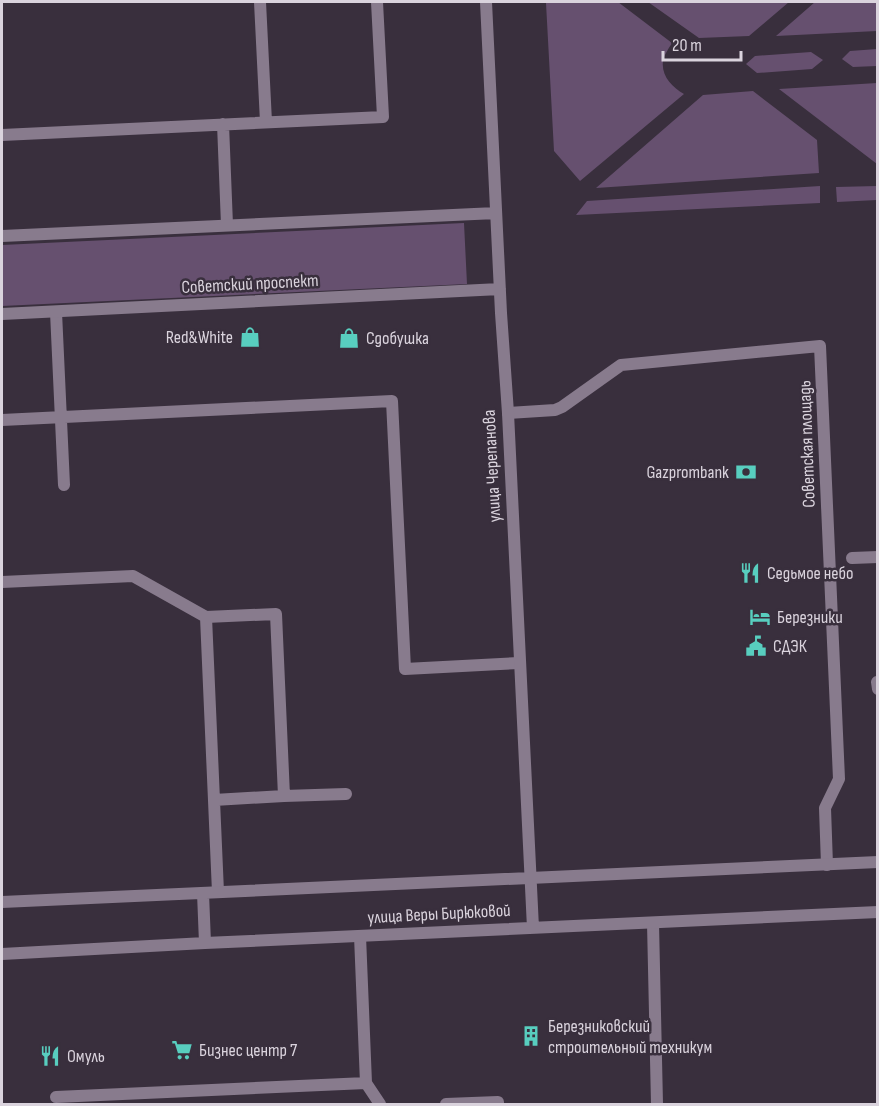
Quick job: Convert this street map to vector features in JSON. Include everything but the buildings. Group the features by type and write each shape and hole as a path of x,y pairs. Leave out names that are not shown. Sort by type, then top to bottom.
{"street":[{"path":"260,2 266,122"},
{"path":"2,135 383,117 377,2"},
{"name":"улица Черепанова","path":"486,2 533,928"},
{"path":"223,124 227,225"},
{"path":"2,236 496,213"},
{"name":"Советский проспект","path":"2,315 500,289"},
{"path":"56,312 64,485"},
{"name":"Советская площадь","path":"508,413 555,410 621,365 820,346 839,779 825,808 827,864"},
{"path":"2,420 392,401 405,669 519,663"},
{"path":"852,558 878,557"},
{"path":"2,582 133,576 206,617 276,614 284,796"},
{"path":"206,617 218,892"},
{"path":"877,682 878,690"},
{"path":"214,800 346,794"},
{"name":"улица Веры Бирюковой","path":"2,902 878,862"},
{"path":"203,893 205,943"},
{"name":"улица Веры Бирюковой","path":"2,954 878,912"},
{"path":"653,923 657,1104"},
{"path":"360,936 366,1083 380,1104"},
{"path":"56,1097 366,1083"},
{"path":"446,1104 498,1102 498,1104"}],"shaded area":[{"path":"618,2 672,43 664,59 664,72 675,88 684,94 580,181 554,151 546,3"},
{"path":"648,2 789,2 749,36 699,38"},
{"path":"815,2 877,2 877,31 776,36"},
{"path":"877,49 877,66 853,67 842,59 850,51"},
{"path":"811,52 823,60 812,69 757,73 746,64 755,56"},
{"path":"877,83 877,164 779,89"},
{"path":"753,91 817,140 819,173 596,188 703,95"},
{"path":"820,186 820,203 576,215 587,201"},
{"path":"877,186 877,200 837,202 836,187"},
{"path":"464,223 467,284 2,306 2,245"}],"place":[{"name":"Red&White","path":"250,337"},
{"name":"Сдобушка","path":"349,338"},
{"name":"Gazprombank","path":"746,472"},
{"name":"Седьмое небо","path":"750,573"},
{"name":"Березники","path":"760,617"},
{"name":"СДЭК","path":"756,646"},
{"name":"Березниковский строительный техникум","path":"531,1036"},
{"name":"Бизнес центр 7","path":"182,1050"},
{"name":"Омуль","path":"50,1056"}]}
